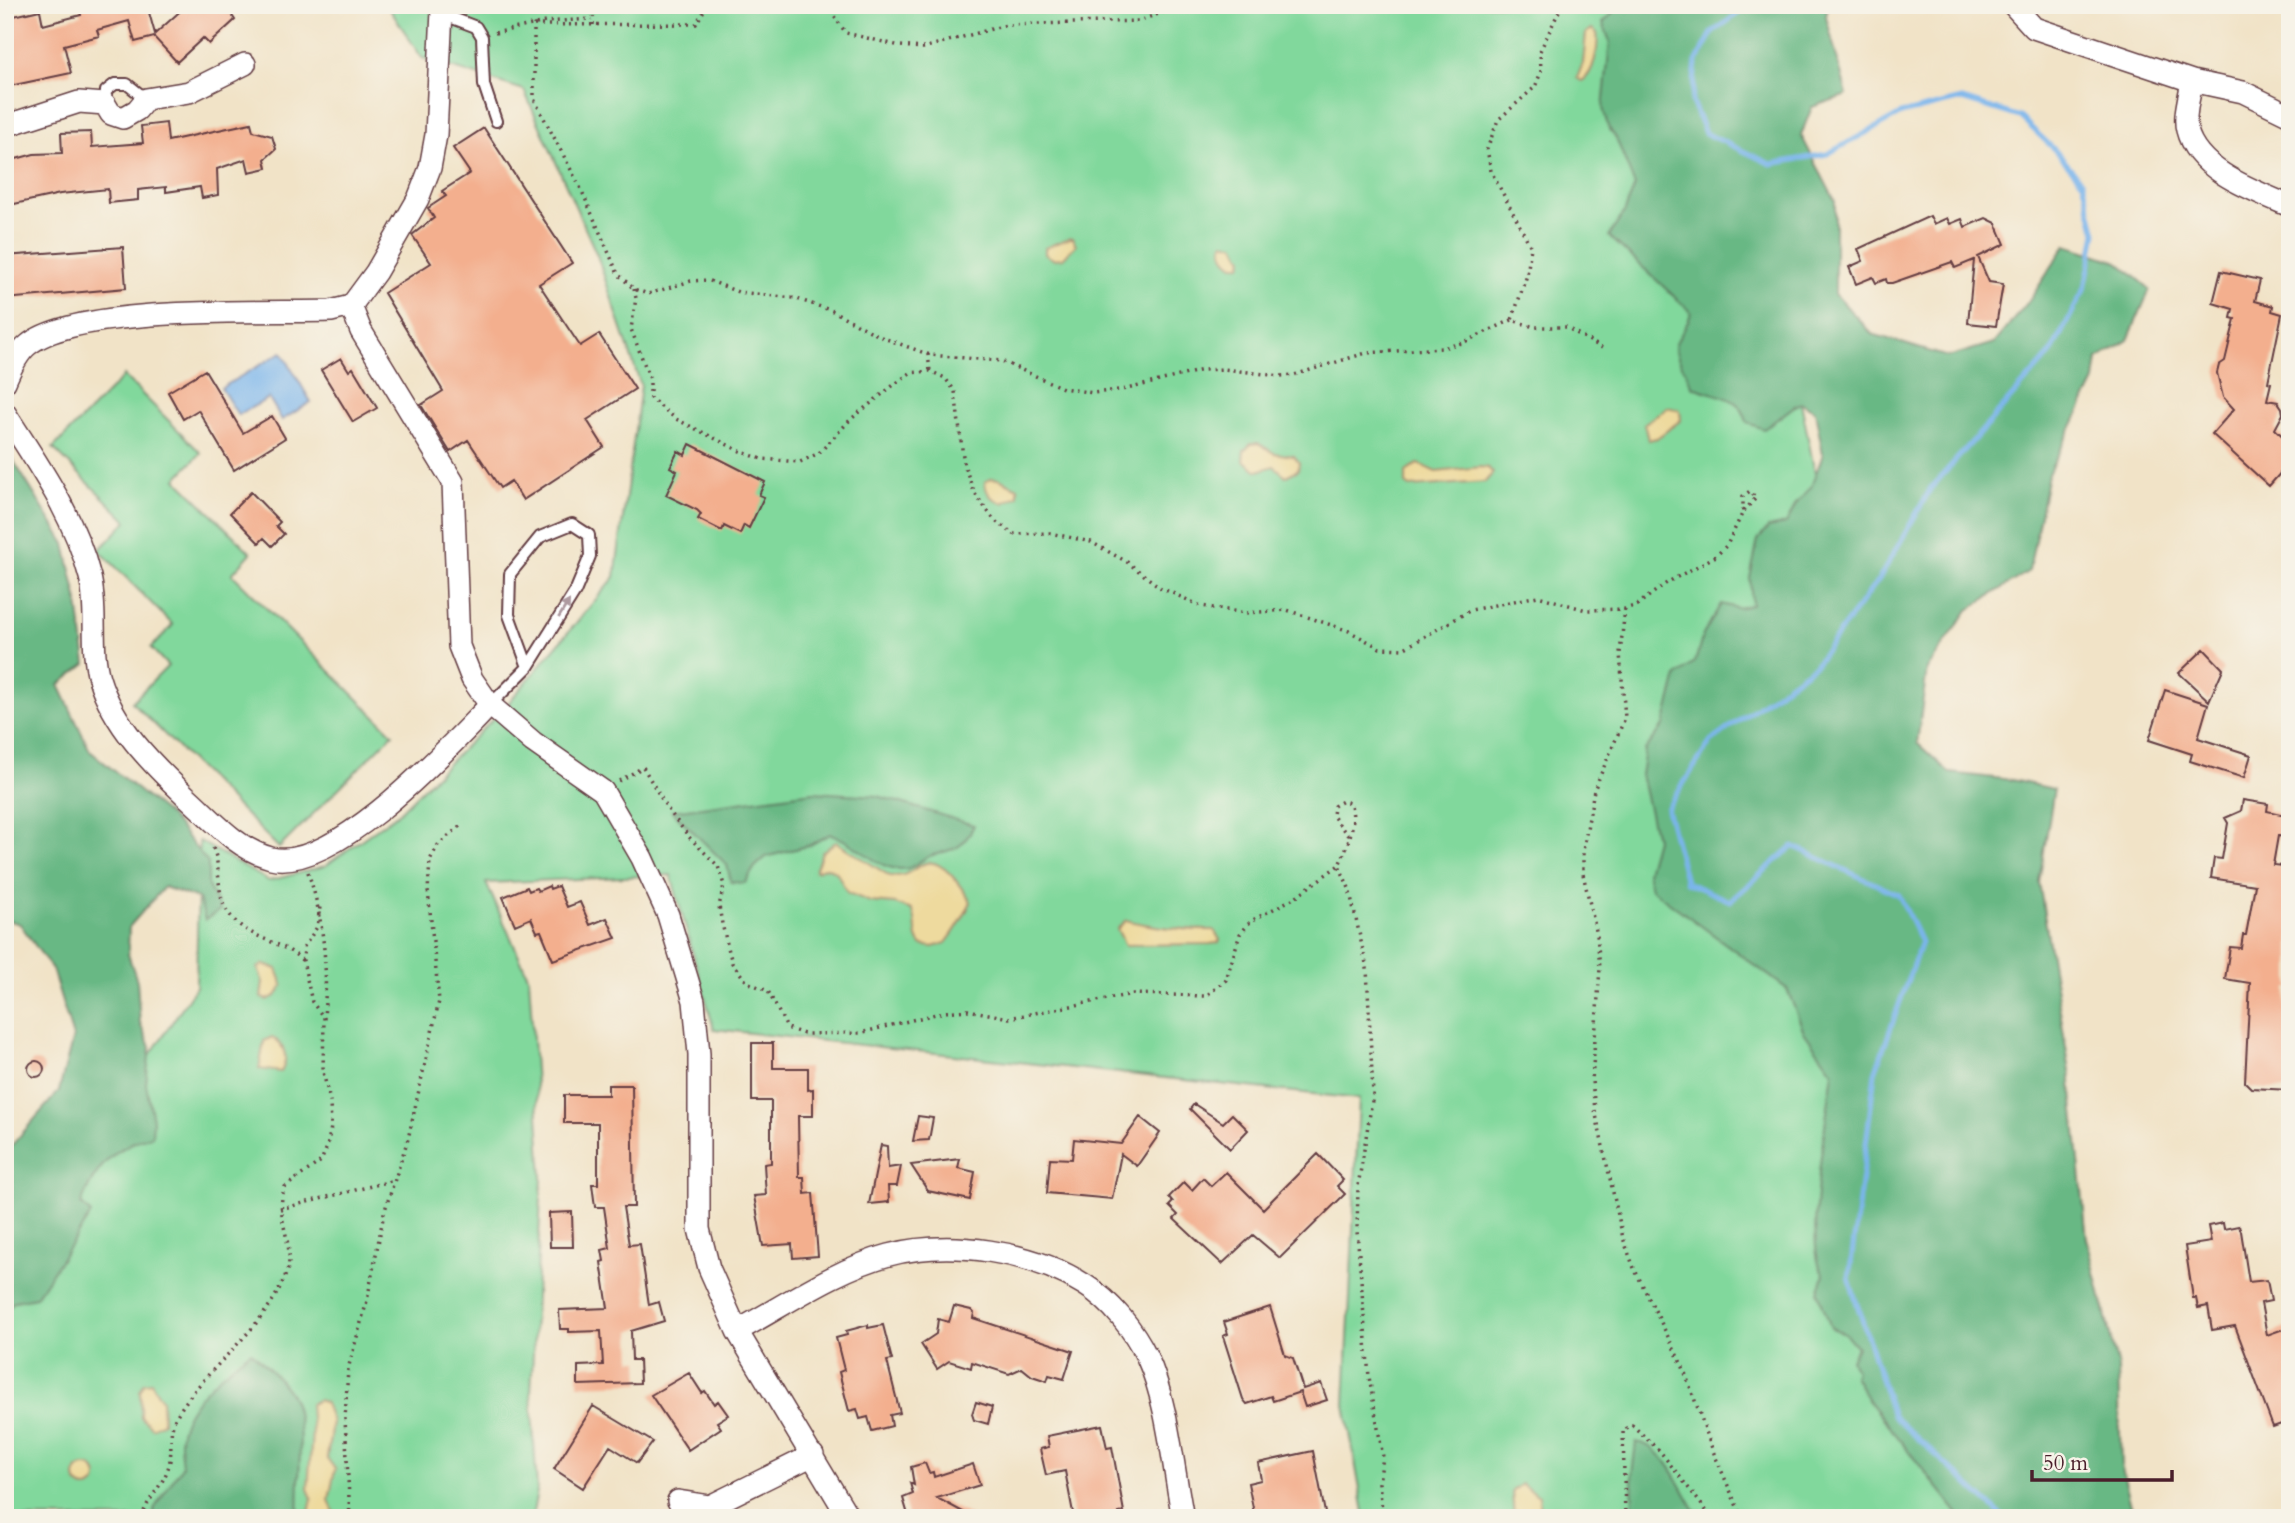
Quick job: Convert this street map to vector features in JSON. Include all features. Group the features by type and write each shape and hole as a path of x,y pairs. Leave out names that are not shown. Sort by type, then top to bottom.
{"street":[{"path":"2013,5 2034,29 2192,81 2243,92 2290,115"},
{"path":"5,382 28,345 57,332 114,316 331,311 351,306 376,272 411,211 429,168 436,135 440,10"},
{"path":"5,126 79,102 105,104 111,114 123,118 137,110 146,99 189,92 246,64"},
{"path":"2192,81 2186,128 2194,147 2224,173 2290,206"},
{"path":"351,306 360,331 453,482 459,646 471,679 490,705 533,741 603,791 642,858 668,915 694,1001 699,1054 699,1229 709,1268 737,1331 849,1518"},
{"path":"5,413 68,512 90,578 98,676 120,724 165,777 240,845 268,857 289,861 325,849 420,778 490,705"},
{"path":"737,1331 843,1274 889,1255 919,1250 958,1250 1014,1257 1050,1268 1084,1284 1101,1297 1135,1336 1146,1356 1155,1379 1183,1518"},
{"path":"678,1501 710,1506 813,1455"}],"lane":[{"path":"440,10 475,27 482,37 484,85 496,121"},
{"path":"490,705 528,667 575,592 590,556 589,535 572,524 540,537 510,574 509,615 528,667"}],"path":[{"path":"593,25 594,5"},
{"path":"707,5 696,24 534,25 534,99 581,189 618,274 634,289 648,294 691,281 708,280 738,292 794,298 833,311 881,337 928,354 1000,361 1041,376 1063,388 1093,393 1127,389 1203,370 1224,369 1280,376 1294,375 1366,352 1442,348 1462,343 1512,320 1534,327 1566,327 1602,348"},
{"path":"826,5 846,33 900,46 923,48 1006,25 1138,21 1185,5"},
{"path":"1512,320 1527,275 1531,247 1490,171 1488,149 1498,120 1535,87 1541,72 1540,51 1562,5"},
{"path":"482,37 545,22 592,19"},
{"path":"634,289 636,298 631,329 650,379 650,398 676,419 762,459 800,462 819,453 850,419 910,373 930,371 945,379 956,391 964,465 975,494 995,521 1014,534 1050,533 1091,542 1126,562 1161,588 1201,606 1246,613 1287,610 1349,631 1380,648 1403,649 1471,610 1538,596 1586,610 1625,609 1716,556 1727,545 1744,512 1756,498 1750,491 1743,496 1744,512"},
{"path":"928,354 930,371"},
{"path":"1625,609 1620,653 1625,718 1594,790 1583,851 1583,874 1597,934 1600,968 1592,1081 1595,1110 1623,1238 1634,1268 1683,1367 1713,1451 1742,1518"},
{"path":"603,791 643,767 667,808 689,837 718,866 724,885 719,906 732,963 747,982 768,991 787,1028 804,1034 860,1033 944,1012 968,1010 1009,1018 1133,994 1206,996 1226,980 1240,934 1251,921 1294,898 1339,865 1348,836 1354,813 1350,803 1343,801 1334,806 1333,816 1348,836"},
{"path":"350,1518 345,1419 348,1368 368,1301 370,1273 408,1139 439,1002 428,891 430,860 438,845 460,826"},
{"path":"210,842 216,856 217,881 225,907 239,926 248,934 290,949 303,961"},
{"path":"142,1518 168,1469 169,1436 177,1415 262,1314 287,1269 288,1254 280,1209 285,1187 321,1161 327,1147 330,1114 323,1072 326,980 320,907 303,856"},
{"path":"1339,865 1349,888 1367,968 1373,1095 1358,1186 1357,1231 1369,1377 1383,1457 1379,1483 1383,1518"},
{"path":"320,907 317,927 304,947 303,961 312,1002 324,1018"},
{"path":"280,1209 395,1180"},
{"path":"1625,1518 1625,1460 1621,1441 1623,1430 1632,1425 1676,1469 1712,1518"}],"green space":[{"path":"387,5 1723,5 2020,1518 1365,1518 1345,1405 1359,1099 714,1029 671,875 486,883 529,978 542,1177 531,1393 537,1491 532,1518 5,1518 5,1269 196,987 199,841 269,881 325,866 397,814 505,707 615,577 641,386 597,255 524,90 422,58"},
{"path":"1620,5 1828,5 1826,17 1847,95 1812,107 1801,135 1835,201 1835,294 1872,334 1948,357 1994,343 2029,301 2066,245 2118,262 2150,289 2128,340 2098,359 2095,381 2048,474 2029,571 1968,610 1927,669 1917,743 1950,773 2012,780 2054,789 2039,882 2070,1072 2087,1239 2118,1368 2121,1465 2134,1518 1962,1518 1869,1402 1854,1376 1856,1370 1851,1360 1857,1347 1845,1333 1831,1328 1818,1292 1824,1275 1818,1260 1815,1237 1818,1178 1833,1072 1804,1032 1787,989 1651,889 1647,872 1656,839 1641,775 1645,750 1664,725 1677,676 1695,662 1703,635 1721,604 1737,608 1752,605 1750,578 1758,540 1768,528 1786,524 1796,504 1811,487 1823,454 1815,411 1802,403 1764,429 1747,423 1744,413 1733,401 1692,386 1675,348 1691,312 1609,236 1624,213 1635,186 1616,138 1608,127 1603,108 1610,42 1603,23"},
{"path":"124,376 201,453 176,479 251,553 232,574 393,734 279,848 132,702 168,666 151,648 173,625 99,550 127,521 53,448"},
{"path":"5,447 65,544 78,602 86,664 59,685 90,751 171,817 208,863 208,886 220,910 205,920 199,899 164,887 129,927 128,954 137,981 140,1023 150,1047 146,1084 153,1120 152,1136 117,1152 99,1169 81,1204 91,1214 36,1297 15,1301 5,1310 5,1153 59,1091 73,1037 52,969 20,924 5,919"},
{"path":"813,792 878,796 974,825 958,847 930,856 909,868 898,869 878,862 850,843 830,834 810,845 766,857 755,867 745,883 731,882 727,865 672,811"},
{"path":"251,1351 282,1383 296,1407 300,1437 299,1518 154,1518 154,1509 182,1466 180,1437 186,1417 201,1395"},
{"path":"1636,1442 1648,1446 1666,1462 1701,1518 1659,1518 1659,1513 1633,1507 1632,1475"}],"sand":[{"path":"1592,29 1597,33 1596,52 1590,73 1582,81 1577,78 1583,63 1586,33"},
{"path":"1073,238 1076,245 1063,258 1053,259 1045,254 1045,248"},
{"path":"1224,242 1236,245 1243,259 1241,265 1234,265 1226,258 1223,252"},
{"path":"1667,407 1680,410 1681,420 1657,438 1648,440 1644,424"},
{"path":"1258,443 1274,453 1294,456 1299,462 1298,470 1286,476 1274,466 1258,471 1243,460 1244,451 1251,444"},
{"path":"1418,464 1436,472 1481,467 1488,468 1493,473 1485,482 1410,487 1406,484 1406,472"},
{"path":"991,478 1018,488 1018,496 1003,503 993,498 988,493 985,482"},
{"path":"836,842 890,876 903,875 926,863 940,865 946,870 971,902 946,943 933,947 921,945 912,910 895,904 870,902 848,893 834,871 825,868 815,871 822,852"},
{"path":"1126,920 1169,928 1214,930 1220,940 1210,944 1125,945 1117,929"},
{"path":"264,964 277,969 283,985 276,996 267,1000 261,997 263,982 258,968"},
{"path":"272,1037 284,1052 285,1062 281,1072 259,1069 264,1041"},
{"path":"151,1382 162,1400 163,1422 152,1428 141,1417 140,1391 144,1383"},
{"path":"318,1400 325,1403 332,1422 327,1458 335,1469 329,1500 336,1518 308,1518 312,1498 308,1489 312,1432 310,1404"},
{"path":"86,1466 94,1469 97,1477 94,1485 86,1488 78,1485 75,1477 78,1469"},
{"path":"1522,1484 1539,1496 1542,1518 1514,1518 1512,1491"}],"water":[{"path":"282,352 311,402 282,420 269,398 238,415 221,388"}],"building":[{"path":"79,5 140,5 142,11 148,9 155,34 187,5 225,5 235,20 209,44 203,38 177,62 154,37 135,42 129,21 97,30 99,36 64,45 71,73 5,87 5,18 40,10 43,25 81,15"},
{"path":"166,123 168,141 251,123 253,131 272,136 276,149 265,159 267,168 249,172 246,159 217,169 218,195 202,198 200,187 166,192 166,187 138,190 138,200 109,203 108,189 60,194 5,206 5,162 34,154 62,153 61,133 91,132 92,147 143,143 141,126"},
{"path":"484,128 572,263 539,284 580,346 599,334 635,389 587,420 604,447 523,500 511,481 500,488 468,440 450,452 421,405 443,391 384,293 431,263 412,235 434,218 428,208 446,196 442,191 470,173 453,148"},
{"path":"1930,216 1934,224 1947,218 1950,224 1962,219 1965,227 1986,218 1996,223 2005,244 1978,257 1989,282 2003,284 1996,326 1968,323 1974,260 1955,268 1952,262 1892,283 1887,283 1886,279 1876,283 1873,277 1856,284 1849,267 1863,261 1858,249"},
{"path":"123,247 126,288 5,299 5,256"},
{"path":"2221,271 2260,280 2255,301 2273,306 2272,311 2282,314 2268,382 2271,383 2267,400 2278,402 2282,408 2283,414 2275,429 2290,443 2290,462 2269,486 2212,434 2234,409 2223,397 2217,373 2219,365 2225,361 2235,319 2231,318 2233,309 2213,303"},
{"path":"341,358 349,371 353,368 377,408 353,422 321,370"},
{"path":"205,370 243,433 272,416 285,438 234,470 198,410 183,419 168,392"},
{"path":"690,444 765,482 759,495 764,497 749,528 744,525 740,534 724,526 722,531 698,519 701,514 697,510 666,495 677,471 670,467 678,451 685,455"},
{"path":"251,492 280,522 276,526 284,534 272,546 264,538 259,543 230,513"},
{"path":"2204,649 2223,669 2209,701 2179,673"},
{"path":"2165,690 2208,704 2198,738 2251,755 2244,778 2190,761 2192,754 2149,740"},
{"path":"2243,800 2268,804 2267,811 2290,816 2290,838 2278,836 2273,865 2290,867 2290,988 2287,988 2286,1019 2290,1019 2290,1090 2251,1088 2245,1082 2250,983 2225,979 2230,947 2241,948 2243,935 2246,935 2255,885 2211,878 2214,858 2222,859 2228,823 2225,818 2241,811"},
{"path":"549,886 550,889 558,886 567,907 580,902 590,925 607,918 616,938 553,960 541,931 537,932 531,918 515,925 503,897 527,887 529,891 536,888 538,891"},
{"path":"752,1043 773,1043 773,1068 808,1068 808,1090 813,1089 813,1116 798,1116 799,1177 804,1177 805,1194 813,1193 818,1256 793,1258 792,1244 763,1246 754,1196 766,1195 764,1164 771,1163 771,1101 752,1101"},
{"path":"36,1061 42,1063 42,1075 36,1077 30,1075 28,1069 30,1063"},
{"path":"608,1085 632,1085 634,1207 623,1207 629,1245 640,1244 649,1305 659,1302 664,1321 631,1331 632,1360 639,1360 640,1383 578,1385 578,1366 603,1365 601,1331 569,1332 569,1329 560,1329 559,1310 608,1308 601,1262 604,1261 602,1250 610,1248 604,1207 595,1207 592,1184 598,1184 598,1123 564,1123 564,1095 608,1095"},
{"path":"1194,1104 1223,1123 1232,1114 1248,1130 1230,1149 1190,1109"},
{"path":"918,1116 933,1118 929,1140 913,1141"},
{"path":"1140,1117 1160,1133 1137,1166 1121,1154 1112,1199 1047,1193 1050,1158 1072,1159 1074,1139 1121,1144"},
{"path":"881,1145 887,1146 888,1168 901,1166 897,1186 888,1186 889,1202 869,1204"},
{"path":"1318,1154 1343,1180 1337,1186 1345,1194 1280,1258 1253,1235 1222,1264 1174,1219 1178,1215 1169,1206 1173,1202 1169,1197 1184,1182 1192,1190 1203,1178 1211,1186 1226,1172 1263,1209"},
{"path":"960,1159 958,1168 975,1172 970,1200 928,1191 911,1165"},
{"path":"572,1212 573,1247 550,1247 549,1213"},
{"path":"2223,1223 2224,1229 2239,1226 2249,1282 2267,1280 2271,1301 2261,1303 2267,1335 2286,1328 2290,1339 2290,1421 2273,1427 2235,1326 2212,1330 2208,1306 2198,1308 2196,1298 2193,1298 2185,1246 2211,1242 2208,1226"},
{"path":"954,1306 971,1310 974,1313 973,1318 1073,1351 1064,1379 1049,1375 1047,1381 1032,1376 1022,1368 1009,1374 972,1362 971,1368 949,1361 937,1369 921,1344 936,1334 938,1319 949,1322"},
{"path":"1270,1307 1285,1355 1293,1358 1303,1389 1321,1383 1327,1400 1305,1407 1300,1392 1273,1401 1271,1396 1247,1404 1243,1399 1223,1336 1228,1334 1224,1322"},
{"path":"868,1325 868,1328 883,1325 892,1360 887,1361 900,1413 890,1415 892,1426 872,1431 868,1417 860,1419 857,1409 849,1411 839,1372 844,1370 836,1338 847,1335 846,1331"},
{"path":"689,1373 702,1393 705,1391 714,1404 718,1401 728,1415 717,1422 721,1428 688,1450 651,1395"},
{"path":"976,1402 992,1407 988,1424 974,1420 972,1414"},
{"path":"593,1406 653,1442 637,1463 610,1446 583,1488 554,1469"},
{"path":"1102,1425 1107,1448 1112,1447 1124,1512 1119,1513 1120,1518 1074,1518 1065,1471 1046,1475 1040,1449 1049,1447 1047,1436"},
{"path":"1313,1451 1326,1518 1255,1518 1248,1483 1261,1480 1258,1463"},
{"path":"925,1463 934,1477 973,1464 980,1485 937,1498 974,1518 909,1518 903,1498 913,1494 910,1483 914,1485 911,1467"}],"waterway":[{"path":"1749,5 1712,33 1696,62 1692,102 1705,133 1771,164 1827,154 1901,114 1962,99 2020,117 2052,147 2083,182 2096,233 2085,288 2051,353 1931,488 1879,579 1815,665 1711,741 1667,809 1686,882 1730,901 1793,846 1899,895 1921,942 1875,1073 1849,1279 1893,1416 2005,1518"}]}
